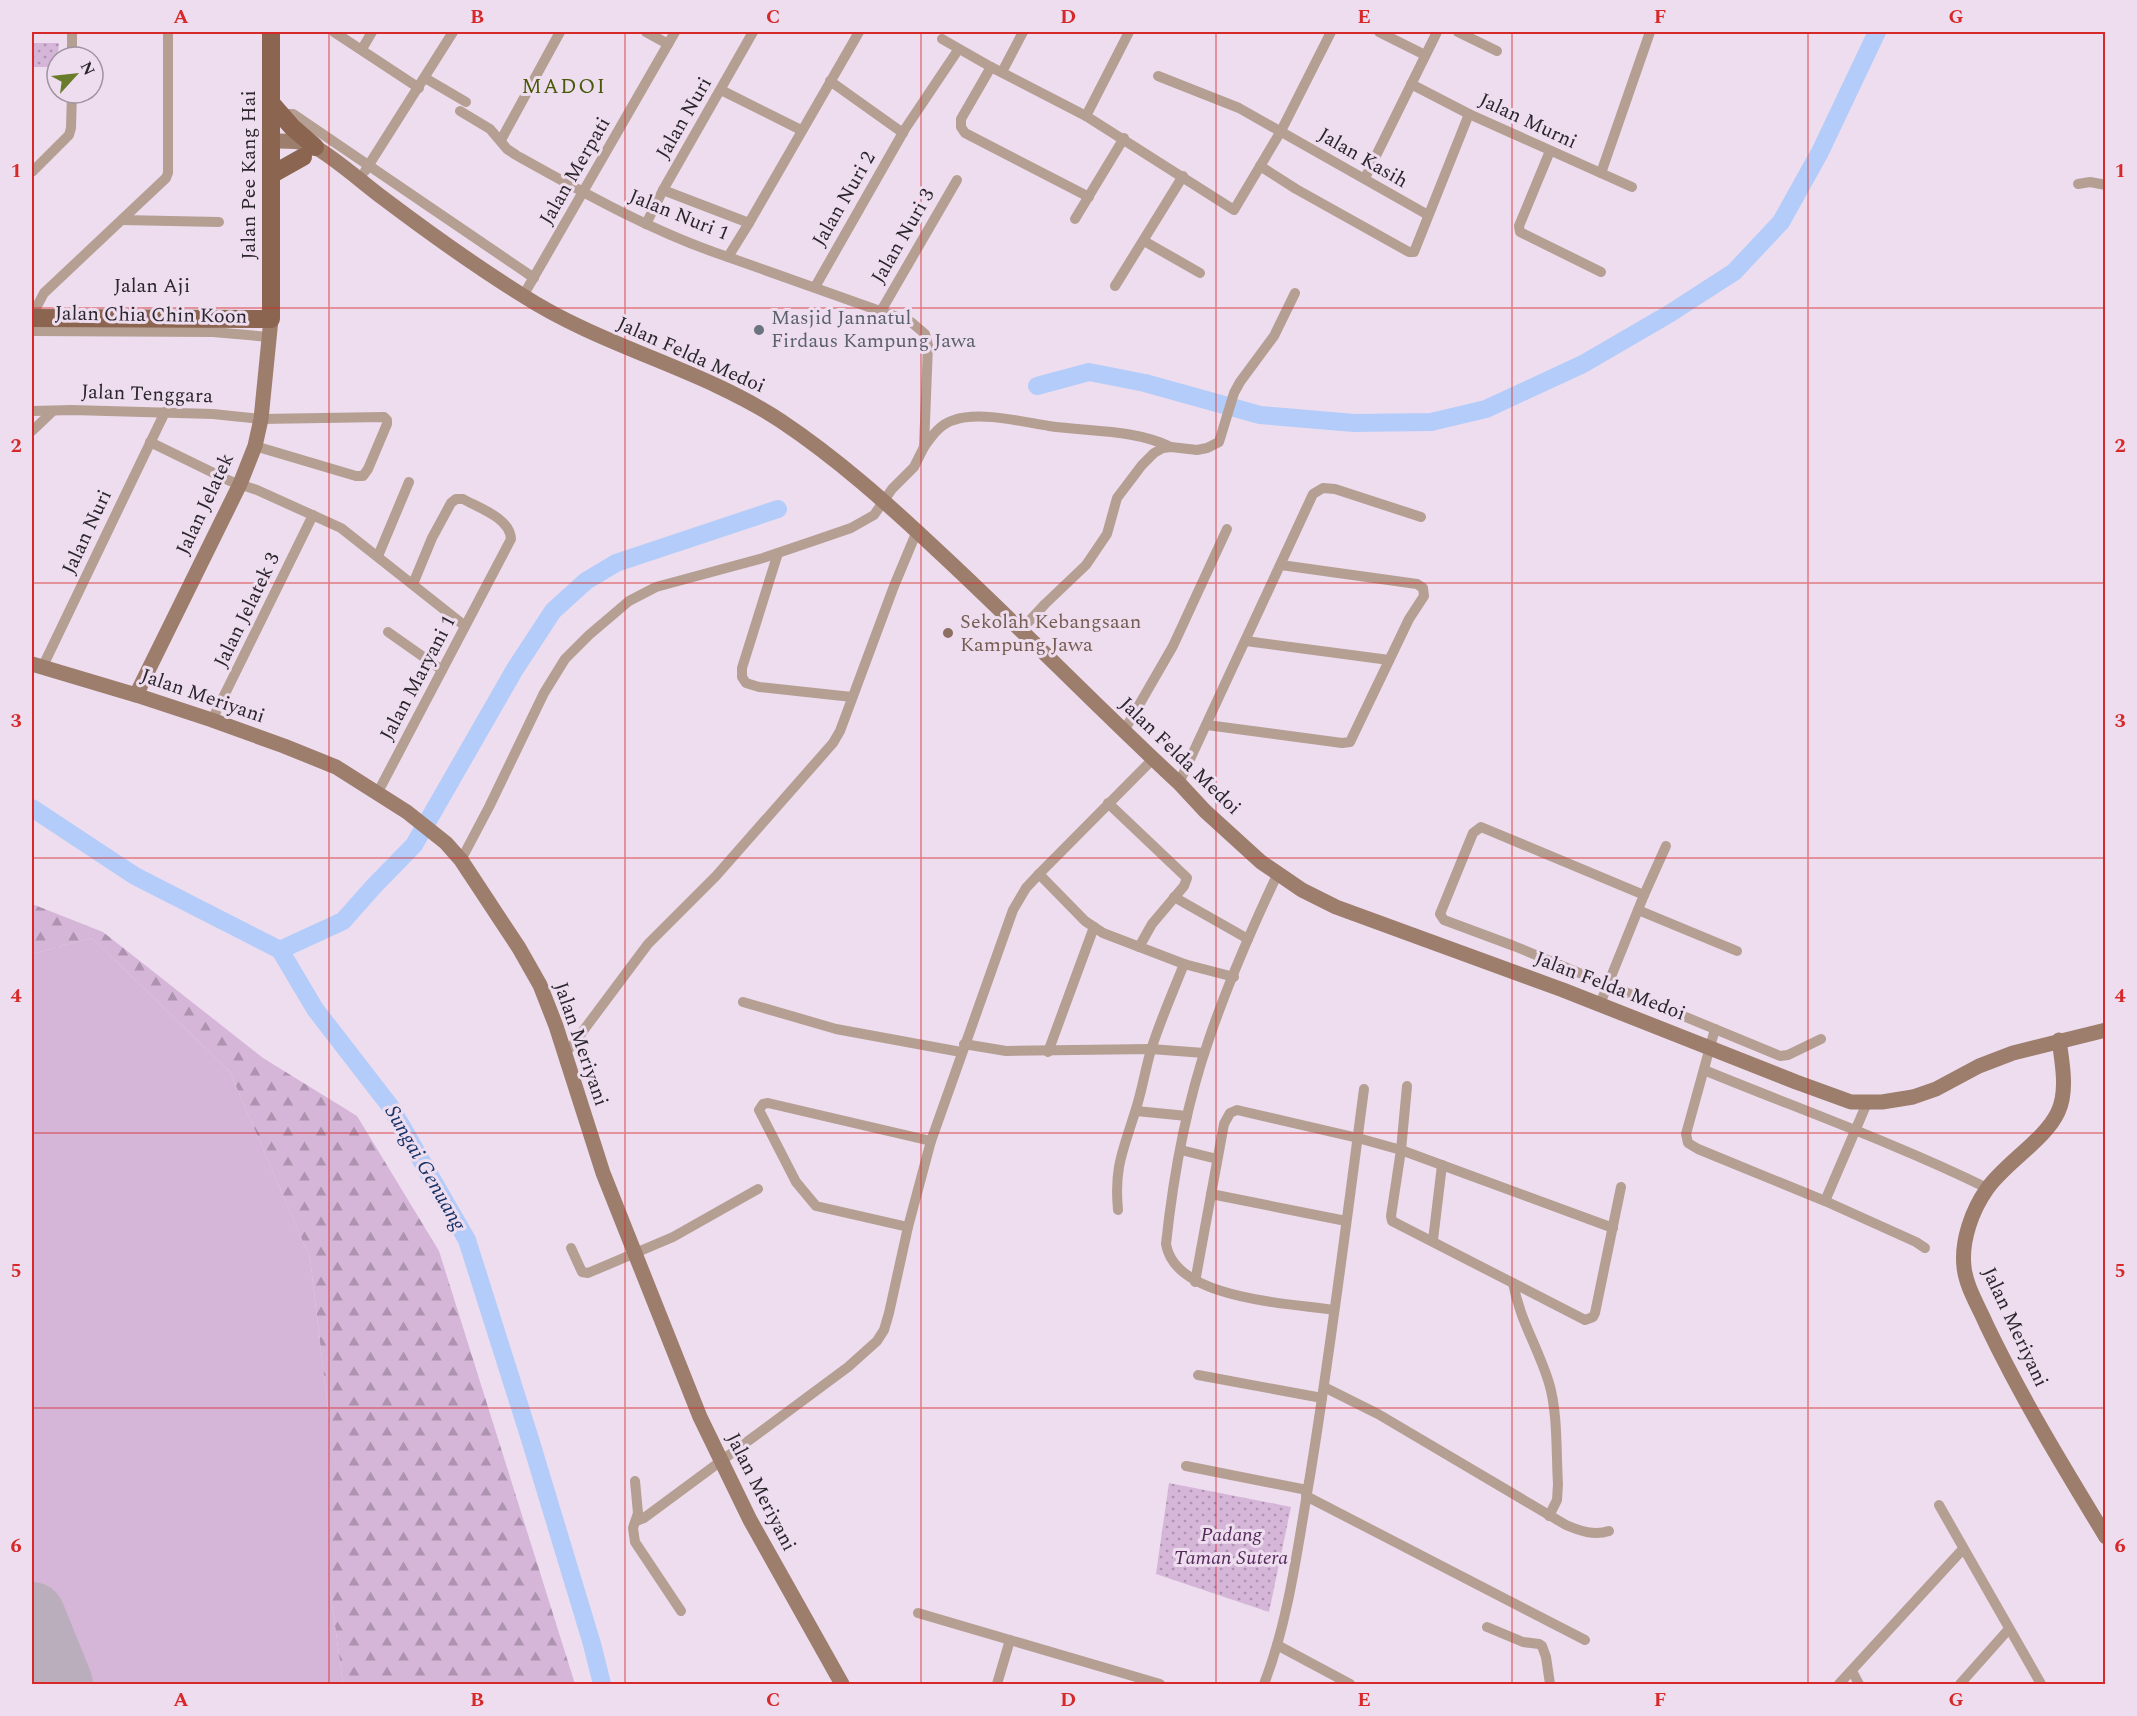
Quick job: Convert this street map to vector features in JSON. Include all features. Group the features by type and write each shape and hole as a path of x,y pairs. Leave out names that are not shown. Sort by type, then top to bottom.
{"main road":[{"name":"Jalan Pee Kang Hai","path":"271,32 275,108 270,148 271,322"},
{"path":"271,175 309,152 275,108"},
{"name":"Jalan Aji","path":"33,316 271,322"},
{"name":"Jalan Aji","path":"33,316 213,326 271,322"}],"street":[{"path":"33,316 45,293 166,178 168,173 168,32"},
{"name":"Jalan Nuri 1","path":"334,32 463,107 490,129 516,155 646,224 728,257 859,32"},
{"path":"362,49 372,32"},
{"path":"360,181 453,32"},
{"path":"501,140 560,32"},
{"path":"646,32 668,44"},
{"name":"Jalan Merpati","path":"523,296 675,32"},
{"name":"Jalan Nuri","path":"646,224 753,32"},
{"path":"1002,72 1023,32"},
{"path":"1086,116 1130,32"},
{"path":"942,39 958,50 1124,138 1234,210 1281,131 1331,32"},
{"path":"1379,32 1425,55"},
{"path":"1365,178 1437,32"},
{"path":"1458,32 1497,51"},
{"path":"1600,173 1650,32"},
{"name":"Jalan Nuri 2","path":"815,287 922,101 958,50"},
{"path":"991,67 961,119 961,127 965,133 1089,197"},
{"name":"Jalan Kasih","path":"1158,76 1230,105 1281,131 1428,215"},
{"path":"830,81 904,131"},
{"name":"Jalan Murni","path":"1411,84 1469,114 1632,187"},
{"path":"721,90 801,130"},
{"path":"32,172 69,135 72,105"},
{"path":"275,108 293,114 461,226 534,278"},
{"path":"1260,166 1296,189 1409,252 1414,252 1469,114"},
{"path":"1075,219 1124,138"},
{"path":"270,148 309,152"},
{"path":"1550,151 1519,226 1520,232 1601,272"},
{"name":"Jalan Felda Medoi","path":"309,152 335,162 430,232 523,296 582,328 751,402 812,442 917,531 1179,783 1205,811 1277,875 1336,907 1600,1004 1838,1098 1867,1103 1895,1101 1924,1094 1996,1059 2059,1040 2106,1030"},
{"path":"1115,286 1183,176"},
{"name":"Jalan Nuri 3","path":"881,311 957,180"},
{"path":"2078,184 2090,182 2106,184"},
{"path":"663,190 749,223"},
{"path":"122,220 219,222"},
{"path":"1144,241 1200,273"},
{"path":"728,257 911,322 925,334 928,345 924,447"},
{"path":"1021,630 1086,565 1101,546 1107,534 1117,498 1154,453 1162,448 1171,447 1197,450 1208,448 1219,442 1234,393 1274,336 1294,293"},
{"name":"Jalan Jelatek","path":"136,695 240,484 255,446 261,419 271,322"},
{"name":"Jalan Tenggara","path":"32,411 165,412 261,419 384,417 387,420 368,469 363,476 356,476 255,446"},
{"path":"32,431 53,411"},
{"name":"Jalan Nuri","path":"37,666 165,412"},
{"path":"461,860 544,693 565,659 629,601 656,587 778,553 863,522 874,515 892,489 914,467 924,447 940,428 952,420 1012,419 1049,426 1128,434 1154,439 1171,447"},
{"path":"150,442 341,528 465,626"},
{"path":"378,556 409,482"},
{"path":"1179,783 1311,499 1320,488 1335,489 1421,518"},
{"name":"Jalan Maryani 1","path":"378,792 511,539 506,524 463,499 456,499 451,503 432,538 413,585"},
{"name":"Jalan Jelatek 3","path":"212,720 313,515"},
{"path":"1124,731 1173,646 1227,529"},
{"path":"564,1052 571,1047 648,944 716,876 833,743 917,531"},
{"path":"778,553 742,668 742,677 746,683 759,687 852,697"},
{"path":"1207,725 1347,743 1353,738 1409,619 1425,592 1420,585 1281,565"},
{"path":"388,632 442,670"},
{"path":"1246,641 1389,660"},
{"name":"Jalan Meriyani","path":"37,666 212,720 323,761 351,775 407,812 446,843 461,860 519,948 540,985 564,1052 593,1146 673,1352 721,1463 837,1682"},
{"path":"636,1521 644,1518 721,1463 849,1367 877,1341 884,1330 889,1312 908,1227 931,1141 1013,910 1026,888 1153,759"},
{"path":"1108,803 1184,873 1186,882 1152,924 1139,947"},
{"path":"1644,895 1481,828 1473,833 1440,914 1444,920 1784,1056 1821,1039"},
{"path":"1600,1004 1666,846"},
{"path":"1039,874 1103,933 1184,964 1234,977"},
{"path":"1277,875 1248,939 1204,1053 1187,1116 1166,1244 1167,1252 1174,1264 1195,1282 1237,1296 1334,1310"},
{"path":"1174,897 1248,939"},
{"path":"1638,910 1737,951"},
{"path":"1048,1052 1094,927"},
{"path":"1118,1210 1117,1172 1125,1139 1136,1111 1151,1049 1184,964"},
{"path":"743,1002 836,1029 963,1048 1048,1052 1151,1049 1204,1053"},
{"path":"1715,1029 1708,1048 1686,1137 1688,1143 1825,1201 1925,1248"},
{"name":"Jalan Meriyani","path":"2059,1040 2062,1080 2058,1112 2045,1130 1988,1188 1980,1200 1968,1229 1964,1265 1967,1283 2005,1362 2106,1537"},
{"path":"1704,1070 1855,1131 1894,1144 1988,1188"},
{"path":"1407,1086 1391,1218 1580,1318 1589,1319 1595,1313 1621,1187"},
{"path":"1263,1684 1277,1645 1307,1493 1323,1393 1364,1089"},
{"path":"908,1227 816,1206 796,1182 759,1110 763,1104 768,1103 931,1141"},
{"path":"1825,1201 1867,1103"},
{"path":"1195,1282 1225,1119 1237,1110 1401,1150 1613,1228"},
{"path":"1136,1111 1187,1116"},
{"path":"1181,1150 1217,1159"},
{"path":"1433,1240 1442,1165"},
{"path":"571,1248 579,1268 585,1273 635,1255 673,1237 759,1189"},
{"path":"1210,1194 1346,1221"},
{"path":"1513,1283 1524,1325 1550,1386 1558,1485 1557,1500 1549,1516"},
{"path":"1198,1375 1343,1395 1396,1424 1549,1516 1582,1531 1600,1534 1609,1531"},
{"path":"1186,1466 1307,1493 1585,1640"},
{"path":"635,1481 638,1499 632,1534 634,1542 681,1611"},
{"path":"1939,1505 2008,1630 2041,1684"},
{"path":"1839,1684 1963,1549"},
{"path":"918,1614 1077,1662 1160,1684"},
{"path":"1486,1627 1523,1642 1542,1646 1550,1684"},
{"path":"1960,1684 2008,1630"},
{"path":"997,1684 1010,1640"},
{"path":"1277,1645 1350,1684"},
{"path":"1852,1671 1859,1684"}],"green space":[{"path":"32,43 59,43 59,45 45,45 45,67 32,67"},
{"path":"32,904 103,932 263,1058 357,1116 439,1251 575,1684 343,1684 330,1589 329,1418 310,1258 230,1072 92,938 32,954"},
{"path":"92,938 230,1072 310,1258 329,1418 330,1589 343,1684 32,1684 32,954"},
{"name":"Padang Taman Sutera","path":"1169,1483 1291,1507 1269,1612 1156,1574"}],"waterway":[{"path":"1037,386 1089,372 1145,383 1260,415 1354,423 1431,422 1486,409 1583,364 1669,314 1734,272 1781,222 1820,152 1877,32"},
{"path":"280,950 343,921 414,845 515,669 553,611 586,581 616,563 778,509"},
{"name":"Sungai Genuang","path":"32,808 135,876 280,950 315,1009 390,1106 467,1240 530,1439 602,1684"}],"runway":[{"path":"32,1615 60,1684"}],"place":[{"name":"Masjid Jannatul Firdaus Kampung Jawa","path":"759,330"},
{"name":"Sekolah Kebangsaan Kampung Jawa","path":"948,633"}],"district":[{"name":"MADOI","path":"564,87"}]}
